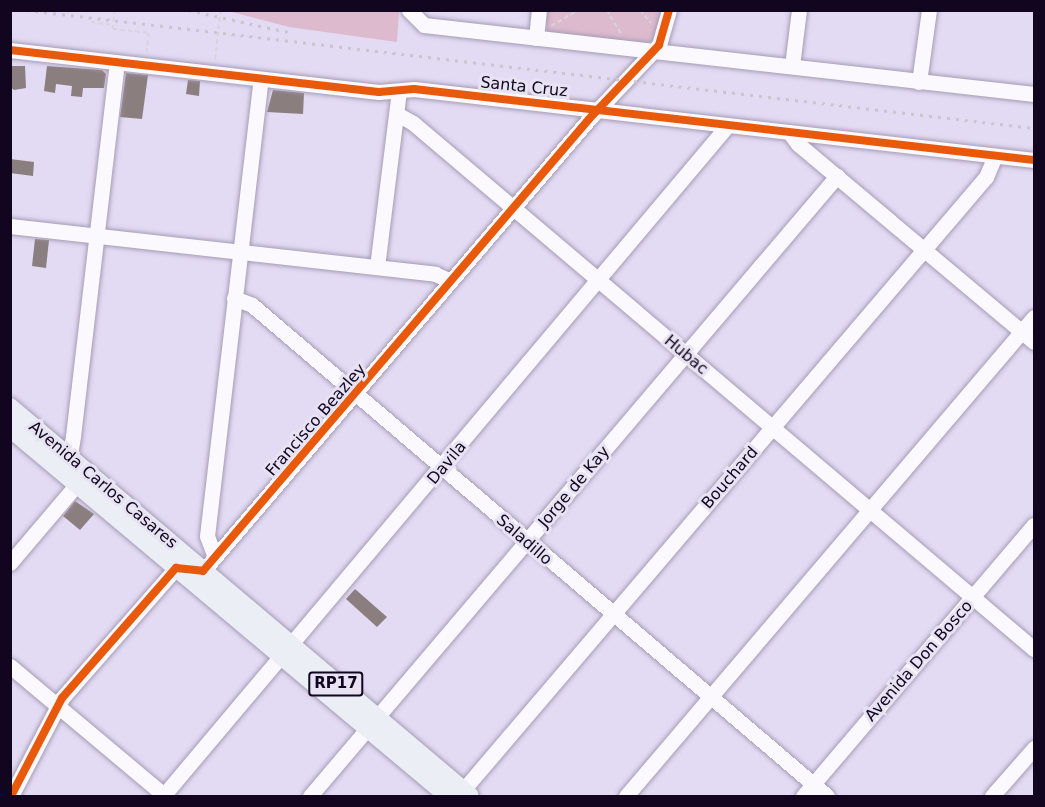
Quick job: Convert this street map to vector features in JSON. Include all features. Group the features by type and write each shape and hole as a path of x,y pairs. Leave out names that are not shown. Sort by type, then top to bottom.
{"main road":[{"name":"Avenida Carlos Casares","path":"10,407 176,568 286,651 460,795"},
{"name":"Avenida Carlos Casares","path":"10,428 64,461"},
{"name":"Avenida Carlos Casares","path":"83,477 209,564 286,651"}],"street":[{"path":"536,36 539,10"},
{"name":"Francisco Beazley","path":"209,564 598,110 664,38 669,10"},
{"path":"792,66 799,10"},
{"path":"919,82 929,10"},
{"path":"413,16 631,49 1035,94"},
{"name":"Santa Cruz","path":"10,50 261,79 399,91 414,88 1035,160"},
{"path":"64,461 97,236 117,63"},
{"path":"11,796 57,704 176,568 209,564 207,536 261,79"},
{"path":"377,267 399,91"},
{"name":"Hubac","path":"397,114 413,123 1035,649"},
{"name":"Davila","path":"164,796 442,469 727,126"},
{"path":"789,132 837,176 1035,342"},
{"name":"Bouchard","path":"460,795 986,177 995,156"},
{"name":"Jorge de Kay","path":"310,796 837,176"},
{"path":"10,226 435,274 451,281"},
{"name":"Saladillo","path":"234,298 252,304 355,396 827,796"},
{"path":"626,796 1035,317"},
{"path":"10,563 83,477"},
{"name":"Avenida Don Bosco","path":"802,796 1035,525"},
{"path":"10,666 164,796"},
{"path":"993,796 1035,748"}],"path":[{"path":"115,10 112,29 149,33 145,66"},
{"path":"213,73 220,12 215,10"},
{"path":"536,36 579,10"},
{"path":"607,10 631,49"},
{"path":"91,22 113,25"}],"shaded area":[{"path":"224,10 399,10 397,42 289,27"},
{"path":"546,11 663,11 660,33 647,44 547,32"}],"building":[{"path":"10,66 25,66 26,88 14,90 10,87"},
{"path":"47,66 102,70 106,74 104,88 83,88 82,97 71,96 72,86 56,84 55,93 44,91"},
{"path":"126,73 148,75 142,119 120,117"},
{"path":"188,80 200,81 199,96 186,94"},
{"path":"273,90 304,93 303,114 267,112"},
{"path":"10,159 34,162 33,176 10,173"},
{"path":"35,239 49,240 46,268 32,266"},
{"path":"75,501 94,514 80,530 63,516"},
{"path":"355,589 387,617 377,627 346,599"}],"railway":[{"path":"26,10 1034,128"},
{"path":"188,10 293,33"}],"cycle path":[{"path":"11,796 62,698 176,568 203,571 589,119 659,45 669,10"},
{"path":"10,50 379,92 414,89 1034,160"}]}
